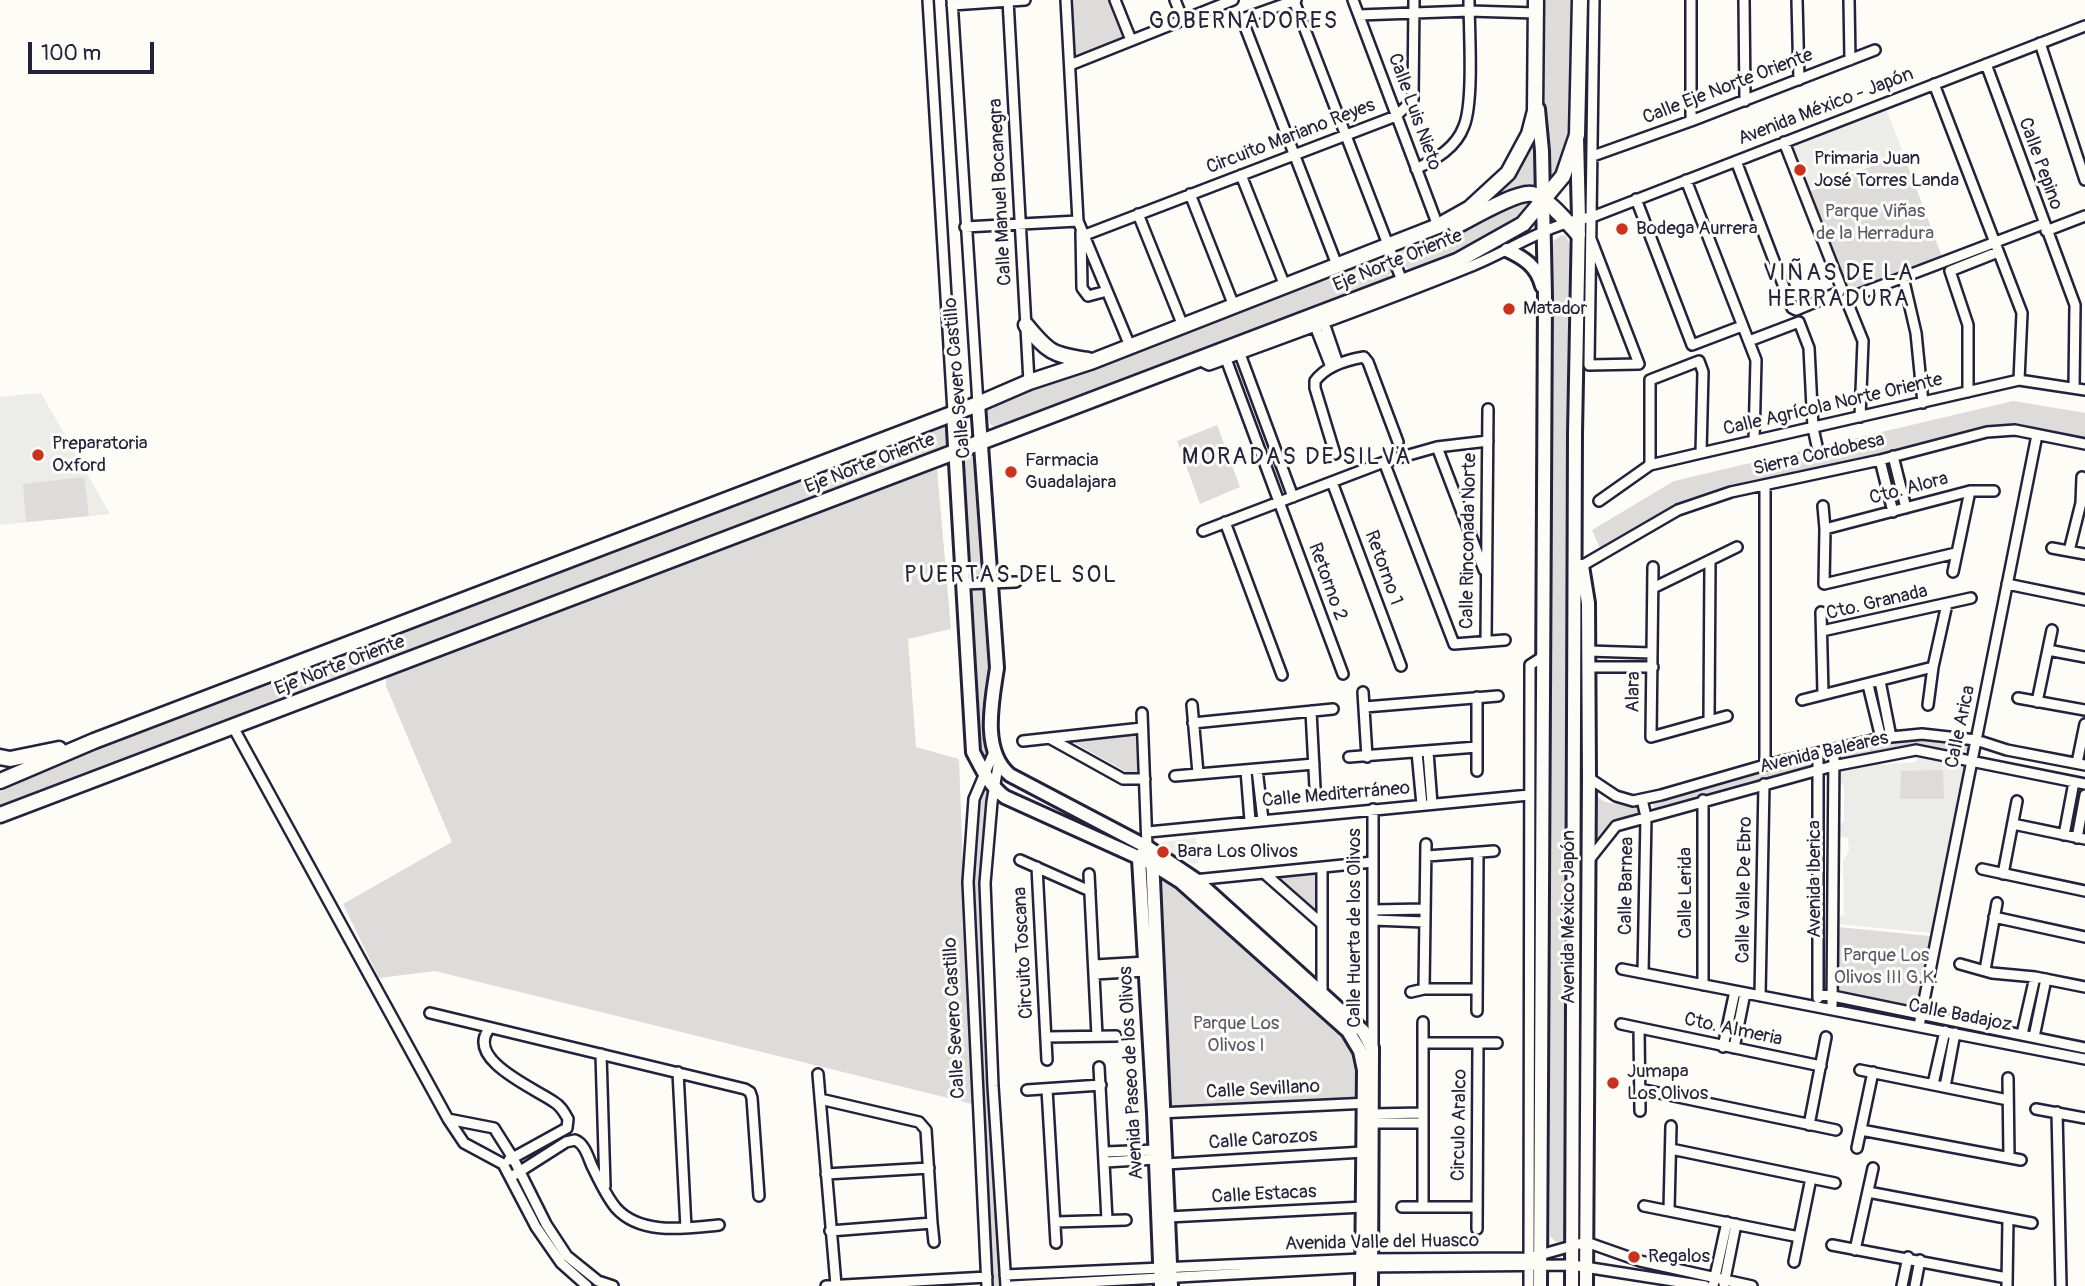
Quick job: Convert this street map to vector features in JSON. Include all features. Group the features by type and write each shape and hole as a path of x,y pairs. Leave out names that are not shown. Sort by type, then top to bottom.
{"main road":[{"name":"Eje Norte Oriente","path":"0,815 1197,359 1367,295 1404,286 1457,261 1523,224 1563,176 1577,135 1580,0"},
{"name":"Eje Norte Oriente","path":"0,781 94,741 978,404 1029,382 1183,326 1438,226 1470,208 1508,173 1529,134 1535,111 1536,6"},
{"path":"1438,226 1448,229 1518,194 1534,194 1579,219 1585,236"},
{"path":"1470,267 1477,250"},
{"path":"1359,309 1367,295"},
{"path":"1026,325 1045,348 1066,357 1093,360"},
{"path":"0,757 10,759 94,741"},
{"path":"0,789 36,774 55,758"}],"street":[{"name":"Calle Severo Castillo","path":"928,0 973,752 984,774"},
{"name":"Calle Manuel Bocanegra","path":"1008,0 1029,382"},
{"path":"952,3 1025,0"},
{"path":"1066,0 1081,228 1082,288 1088,296 1107,291"},
{"path":"1115,0 1131,40"},
{"path":"1175,0 1183,20"},
{"path":"1070,65 1233,0"},
{"path":"1337,265 1242,19 1295,0 1404,286"},
{"name":"Calle Luis Nieto","path":"1355,0 1438,226"},
{"name":"Circuito Mariano Reyes","path":"965,227 1081,228 1138,214 1396,116 1413,100 1414,0"},
{"path":"1416,169 1438,159 1464,127 1468,107 1469,0"},
{"path":"1579,219 1593,156 1594,0"},
{"path":"1691,0 1691,121"},
{"path":"1744,0 1745,100"},
{"path":"1797,0 1798,80"},
{"path":"1849,0 1850,60"},
{"name":"Calle Severo Castillo","path":"952,3 965,227 998,668 991,707 994,752 998,766 985,883 993,1086 1006,1286"},
{"path":"1358,13 1469,11 1536,6"},
{"name":"Avenida México - Japón","path":"1197,359 1209,365 1320,325 1404,286 1470,267 1545,231 1636,200 2085,26"},
{"path":"2040,43 2085,180"},
{"name":"Calle Eje Norte Oriente","path":"1593,156 1875,50"},
{"name":"Calle Pepino","path":"1986,64 2045,227 1996,248"},
{"path":"1934,84 2022,313 2019,380"},
{"name":"Avenida México Japón","path":"1529,1286 1534,1261 1544,656 1545,231 1542,151 1536,92"},
{"path":"1577,135 1579,219 1639,364 1589,365 1585,236"},
{"path":"1736,161 1792,309 1796,310 1839,292 1841,287 1784,142"},
{"path":"1241,175 1285,286"},
{"path":"1686,180 1756,360 1754,441"},
{"path":"1189,194 1234,306"},
{"path":"1636,200 1692,345 1742,326"},
{"path":"1138,214 1183,326"},
{"path":"2074,388 2075,305 2045,227 2085,216"},
{"path":"1081,228 1130,346"},
{"name":"Avenida México Japón","path":"1585,236 1576,550 1588,603 1586,1286"},
{"path":"1860,417 1863,341 1846,299 1944,262 1996,248"},
{"path":"1968,392 1968,325 1950,271 1996,248"},
{"path":"1507,250 1533,266 1545,297"},
{"path":"1903,277 1916,333 1923,402"},
{"path":"1749,341 1799,322 1809,348 1813,428 1817,446"},
{"path":"1320,325 1334,366"},
{"path":"1240,354 1293,497"},
{"path":"1335,454 1315,388 1317,377 1334,366 1364,357 1398,442"},
{"name":"Retorno 2","path":"1226,359 1343,674"},
{"path":"1650,465 1650,380 1699,361 1703,372 1701,453"},
{"name":"Calle Agrícola Norte Oriente","path":"1599,501 1650,465 2019,380 2085,390"},
{"name":"Calle Rinconada Norte","path":"1486,641 1489,409"},
{"path":"1249,417 1261,412"},
{"name":"Sierra Cordobesa","path":"1579,568 1678,510 1731,492 1880,460 1987,432 2015,430 2085,444"},
{"name":"Calle Arica","path":"1919,1026 2036,435"},
{"path":"1203,531 1384,462 1437,447 1488,441"},
{"path":"1437,447 1486,576"},
{"path":"1893,456 1906,508"},
{"path":"1880,460 1893,512"},
{"path":"1384,462 1454,644 1506,640"},
{"path":"2069,551 2083,503 2082,477"},
{"name":"Retorno 1","path":"1332,482 1401,666"},
{"path":"1765,485 1765,765"},
{"path":"1970,491 1994,491"},
{"name":"Cto. Alora","path":"1825,529 1970,491 1953,572"},
{"path":"1823,506 1824,584 1956,553"},
{"path":"1225,523 1282,675"},
{"path":"1653,588 1737,547"},
{"path":"2052,548 2085,554"},
{"path":"1709,721 1710,561"},
{"name":"Alara","path":"1653,567 1651,737 1727,716"},
{"name":"Avenida México Japón","path":"1572,1286 1579,568"},
{"path":"963,584 1016,582"},
{"path":"2007,584 2085,600"},
{"path":"1947,604 1971,598"},
{"name":"Cto. Granada","path":"1823,694 1822,631 1947,604 1933,667 1928,705"},
{"path":"1821,612 1822,631"},
{"path":"2037,702 2052,630"},
{"path":"2048,650 2085,657"},
{"path":"1588,651 1652,653"},
{"name":"Avenida México Japón","path":"1539,1286 1534,1261 1530,665 1544,656"},
{"path":"1588,667 1653,667"},
{"path":"1802,700 1933,667"},
{"path":"1880,681 1892,737"},
{"path":"1868,685 1881,738"},
{"path":"1363,692 1367,757"},
{"path":"1365,707 1498,696"},
{"path":"1477,697 1477,771"},
{"path":"2018,698 2085,710"},
{"path":"1192,705 1198,773"},
{"path":"1193,723 1333,709"},
{"path":"1311,711 1315,788"},
{"path":"1142,713 1150,832 1148,855"},
{"path":"2081,764 2085,724"},
{"path":"233,727 448,1119 464,1143 503,1164 536,1227 561,1263 587,1286"},
{"path":"1023,741 1143,728"},
{"name":"Avenida Baleares","path":"1589,778 1616,796 1633,801 1765,765 1881,738 1922,734 1976,740 2007,750 2081,764"},
{"path":"1049,739 1123,779 1145,779"},
{"path":"1349,757 1477,747"},
{"name":"Avenida Iberica","path":"1832,1009 1834,749"},
{"name":"Avenida Baleares","path":"1589,860 1616,826 1819,769 1916,750 2085,784"},
{"name":"Calle Severo Castillo","path":"987,1281 968,883 974,799 994,752"},
{"path":"1417,752 1427,804"},
{"path":"1427,804 1428,752"},
{"name":"Avenida Iberica","path":"1818,753 1818,1007"},
{"path":"1175,776 1314,764"},
{"path":"998,766 1148,855 1196,880 1363,1031 1373,1048 1367,1263 1362,1286"},
{"path":"1257,769 1263,820"},
{"path":"1246,770 1250,821"},
{"path":"984,774 1005,797 1148,855 1348,1031 1360,1051 1371,1111 1363,1152 1363,1207 1371,1286"},
{"path":"2064,835 2074,782"},
{"name":"Calle Valle De Ebro","path":"1760,996 1764,784"},
{"name":"Calle Mediterráneo","path":"1150,832 1529,795"},
{"path":"2013,824 2081,839 2085,795"},
{"name":"Calle Barnea","path":"1642,799 1646,817 1643,973"},
{"name":"Calle Lerida","path":"1703,800 1703,985"},
{"path":"2003,874 2017,801"},
{"name":"Calle Huerta de los Olivos","path":"1373,809 1373,1048"},
{"path":"1424,989 1426,844"},
{"path":"1427,856 1494,851"},
{"path":"1477,1011 1478,854"},
{"name":"Avenida Paseo de los Olivos","path":"1148,855 1146,966 1159,1113"},
{"name":"Avenida Paseo de los Olivos","path":"1148,855 1166,1278"},
{"name":"Circuito Toscana","path":"1020,860 1090,891"},
{"path":"1181,882 1373,862"},
{"name":"Circuito Toscana","path":"1037,867 1047,1060"},
{"path":"1322,868 1322,992"},
{"path":"1982,869 2085,891"},
{"path":"1264,873 1322,924"},
{"path":"1089,874 1097,1036"},
{"path":"1818,888 1833,889"},
{"path":"1984,970 1997,903"},
{"path":"1373,910 1424,909"},
{"path":"1994,918 2085,937"},
{"path":"1373,920 1425,922"},
{"path":"1960,964 1992,973 2035,977 2085,987"},
{"path":"1095,969 1146,966"},
{"name":"Calle Badajoz","path":"1622,969 2085,1059"},
{"path":"2022,1034 2035,977"},
{"path":"2034,1037 2046,979"},
{"path":"1574,980 1588,981"},
{"path":"1411,992 1424,989 1476,989"},
{"path":"1723,1047 1740,992"},
{"path":"1734,1048 1740,992"},
{"name":"Calle Badajoz","path":"1818,995 2085,1048"},
{"path":"430,1013 678,1072 750,1092 759,1196"},
{"name":"Circulo Aralco","path":"1423,1022 1423,1206"},
{"name":"Cto. Almeria","path":"1621,1024 1821,1066"},
{"path":"1639,1028 1640,1111"},
{"path":"489,1029 483,1044 487,1052 519,1083 558,1104 568,1119 567,1128 503,1164"},
{"path":"1933,1084 1945,1031"},
{"path":"1945,1087 1955,1033"},
{"name":"Circuito Toscana","path":"1046,1037 1115,1036"},
{"path":"1810,1125 1826,1037"},
{"name":"Circulo Aralco","path":"1423,1043 1497,1044"},
{"name":"Circulo Aralco","path":"1476,1229 1478,1043"},
{"path":"601,1054 605,1191"},
{"path":"1099,1067 1107,1220"},
{"path":"1860,1070 2008,1100"},
{"path":"678,1072 686,1228"},
{"path":"1857,1148 1873,1072"},
{"path":"818,1074 836,1285"},
{"path":"2008,1078 2009,1157"},
{"path":"1027,1090 1101,1085"},
{"path":"1047,1089 1056,1243"},
{"path":"1640,1089 1836,1130"},
{"path":"820,1099 924,1125 934,1242"},
{"path":"2036,1109 2085,1118"},
{"name":"Calle Sevillano","path":"1159,1113 1371,1111"},
{"name":"Circulo Aralco","path":"1371,1111 1423,1118"},
{"path":"2057,1112 2061,1286"},
{"path":"1573,1113 1587,1114"},
{"path":"448,1119 494,1128 567,1256 598,1281 613,1286"},
{"path":"1669,1210 1671,1126"},
{"path":"1861,1130 2021,1160"},
{"path":"511,1177 566,1142 575,1140 590,1152 597,1151 601,1148 604,1136"},
{"path":"583,1145 617,1210 636,1223 686,1228 719,1225"},
{"path":"1671,1149 1835,1183"},
{"name":"Calle Carozos","path":"1105,1157 1363,1152"},
{"name":"Avenida Paseo de los Olivos","path":"1159,1158 1168,1217 1166,1278"},
{"path":"825,1174 929,1168"},
{"path":"1855,1250 1873,1168"},
{"path":"1794,1262 1811,1178"},
{"path":"1868,1192 2032,1223"},
{"path":"1644,1206 1799,1237"},
{"name":"Calle Estacas","path":"1168,1217 1363,1207"},
{"name":"Circulo Aralco","path":"1402,1207 1476,1207"},
{"path":"1832,1245 1908,1257 2007,1282 2008,1219"},
{"path":"1055,1222 1126,1220"},
{"path":"830,1231 932,1223"},
{"path":"1714,1282 1731,1223"},
{"path":"1725,1283 1731,1223"},
{"path":"1586,1242 1714,1282 1749,1286"},
{"name":"Avenida Valle del Huasco","path":"1534,1261 1586,1242"},
{"path":"832,1257 824,1286 987,1281"},
{"path":"1902,1286 1908,1257"},
{"path":"1915,1286 1920,1260"},
{"name":"Avenida Valle del Huasco","path":"1012,1286 1367,1263 1534,1261 1586,1266 1705,1286"},
{"name":"Avenida Valle del Huasco","path":"1005,1275 1166,1278"}],"shaded area":[{"path":"1887,110 1902,150 1807,190 1789,146"},
{"name":"Preparatoria Oxford","path":"41,393 110,514 0,525 0,397"},
{"path":"1922,753 1965,763 1931,933 1837,924 1837,916 1844,915 1843,861 1849,851 1848,838 1839,836 1838,826 1844,821 1844,786 1837,779 1837,770 1877,760 1882,765 1916,762"},
{"path":"1196,838 1199,863 1187,861 1187,856 1170,858 1161,854 1161,842"}],"green space":[{"path":"1069,0 1112,0 1127,37 1072,60"},
{"path":"1542,0 1573,0 1571,127 1568,145 1558,171 1544,193 1505,227 1459,250 1409,269 1403,265 1399,250 1492,199 1515,175 1531,145"},
{"name":"Parque Viñas de la Herradura","path":"1903,153 1943,259 1849,295 1809,192"},
{"path":"1561,235 1566,236 1569,243 1566,1237 1562,1243 1556,1242 1550,1236 1549,593 1552,242"},
{"path":"1378,254 1386,258 1390,265 1392,271 1388,277 994,427 988,420 990,404"},
{"path":"2013,401 2085,413 2085,441 2014,426 1976,432 1749,486 1699,502 1602,553 1592,530 1674,481"},
{"path":"946,423 949,428 946,446 0,809 0,792 96,747"},
{"path":"1217,425 1240,487 1200,504 1177,441"},
{"path":"979,450 986,574 977,575 977,588 987,587 992,667 990,751 986,752 991,793 983,889 1004,1286 992,1286 971,886 980,794 984,793 964,455"},
{"path":"937,469 951,629 908,639 916,747 959,759 972,1104 435,971 379,978 343,904 452,842 386,686 386,675"},
{"path":"84,477 89,516 26,522 23,484"},
{"path":"1139,733 1140,773 1130,774 1069,740"},
{"path":"1921,735 1975,739 1971,751 1917,748 1836,763 1836,750"},
{"path":"1816,758 1818,766 1654,808 1652,800"},
{"path":"1943,770 1944,799 1900,799 1901,771"},
{"path":"1593,790 1607,802 1639,800 1642,813 1613,823 1592,845"},
{"path":"1318,872 1319,919 1272,876"},
{"name":"Parque Los Olivos I","path":"1156,873 1179,887 1349,1041 1356,1058 1358,1101 1169,1110"},
{"name":"Parque Los Olivos III G.K.","path":"1838,927 1930,936 1918,1004 1910,1007 1837,992"}],"place":[{"name":"Primaria Juan José Torres Landa","path":"1800,170"},
{"name":"Bodega Aurrera","path":"1622,229"},
{"name":"Matador","path":"1509,309"},
{"name":"Preparatoria Oxford","path":"38,455"},
{"name":"Farmacia Guadalajara","path":"1011,472"},
{"name":"Bara Los Olivos","path":"1163,852"},
{"name":"Jumapa Los Olivos","path":"1613,1083"},
{"name":"Regalos","path":"1634,1257"}],"district":[{"name":"GOBERNADORES","path":"1244,22"},
{"name":"VIÑAS DE LA HERRADURA","path":"1839,287"},
{"name":"MORADAS DE SILVA","path":"1297,458"},
{"name":"PUERTAS DEL SOL","path":"1011,576"}]}
